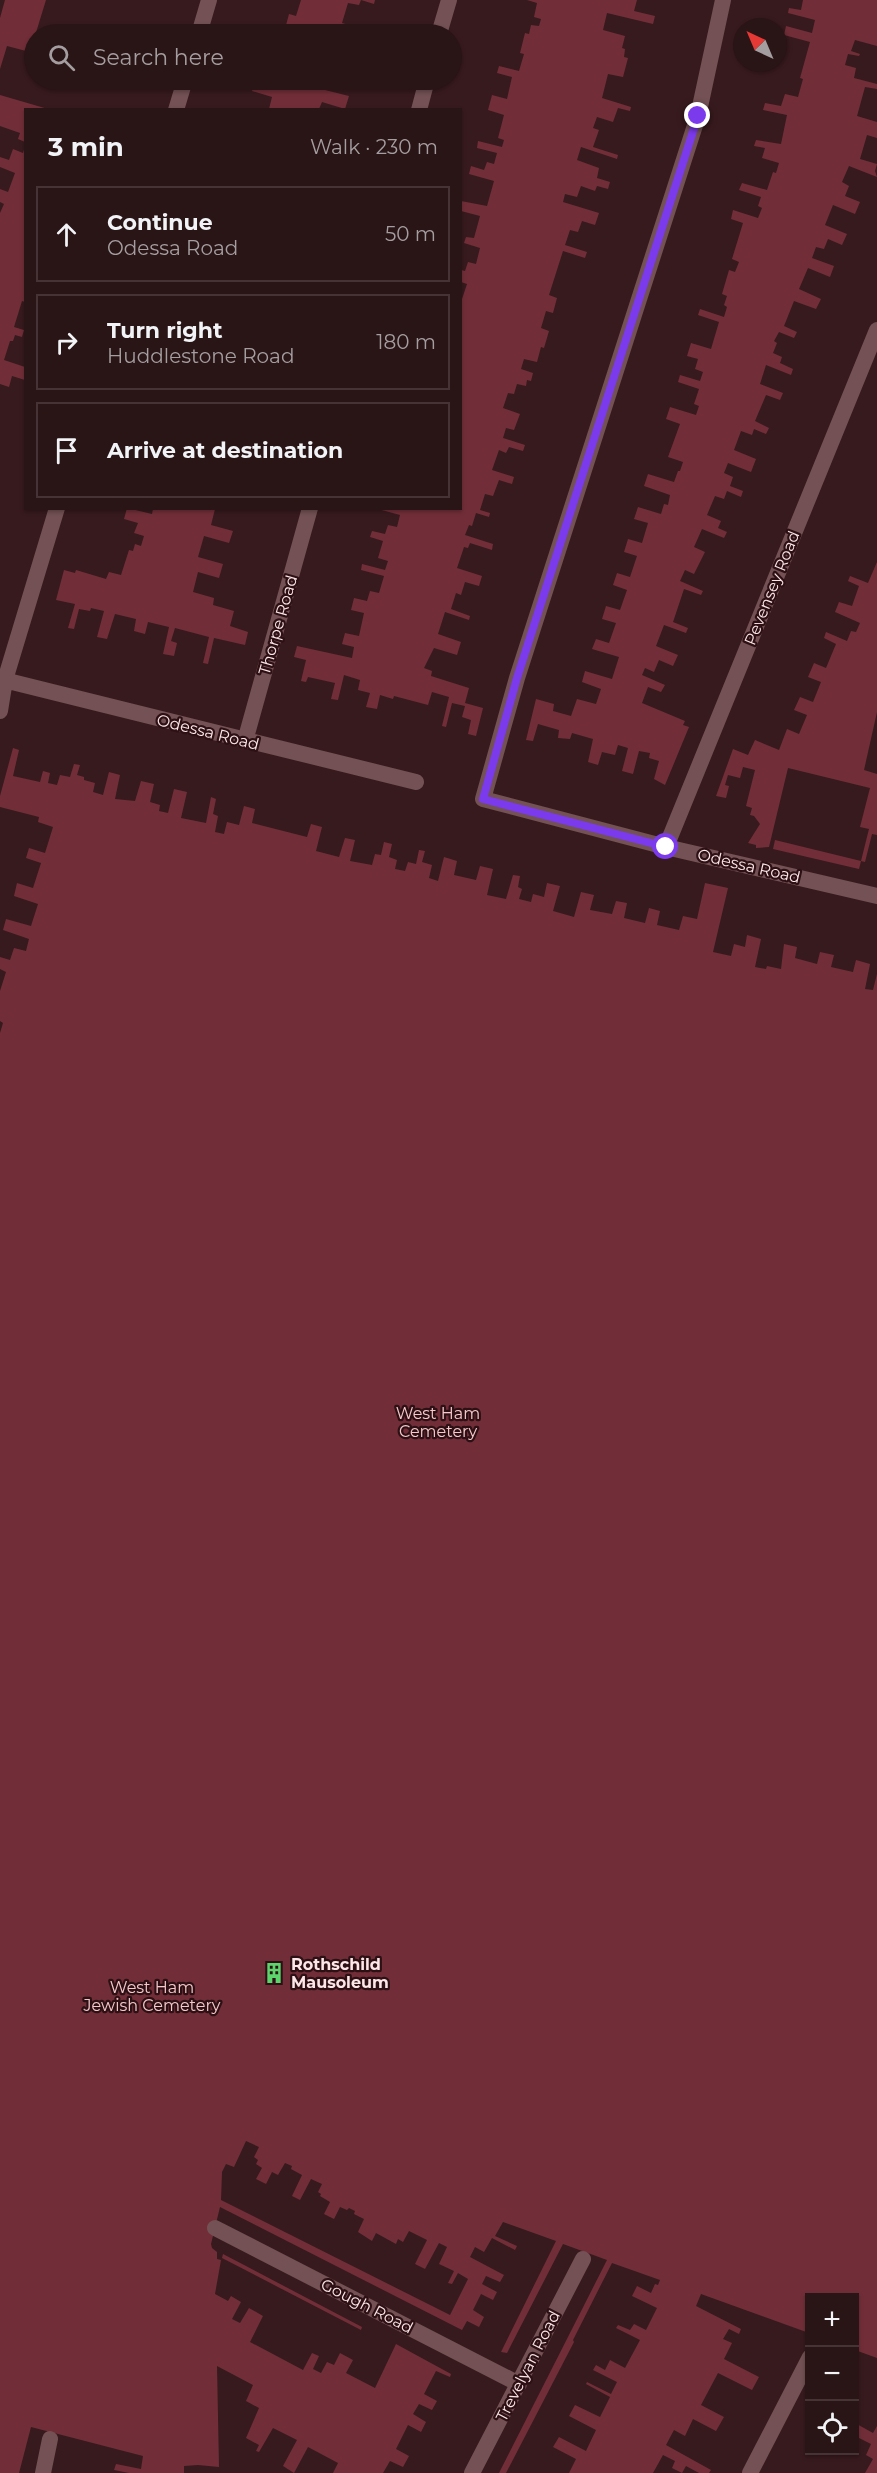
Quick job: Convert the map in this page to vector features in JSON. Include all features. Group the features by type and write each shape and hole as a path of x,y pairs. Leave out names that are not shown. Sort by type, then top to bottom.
{"street":[{"path":"202,24 209,0"},
{"path":"442,24 448,0"},
{"name":"Odessa Road","path":"723,0 698,116 517,678 483,799 666,847 877,896"},
{"path":"177,108 182,90"},
{"path":"420,108 424,90"},
{"name":"Pevensey Road","path":"666,847 877,330"},
{"path":"0,711 3,680 56,510"},
{"name":"Thorpe Road","path":"245,741 309,510"},
{"name":"Odessa Road","path":"3,680 416,782"},
{"name":"Gough Road","path":"215,2228 519,2384"},
{"name":"Trevelyan Road","path":"472,2473 583,2259"},
{"path":"750,2473 805,2367"},
{"path":"43,2473 50,2439"}],"green space":[{"path":"5,0 46,0 39,24 24,24 24,50 7,46 0,69 0,18"},
{"path":"301,0 361,0 359,5 348,3 342,23 345,24 286,24 289,14 296,16"},
{"path":"361,0 375,0 374,4"},
{"path":"527,0 637,0 634,11 655,16 653,24 607,13 603,30 625,36 622,48 625,49 624,57 628,58 623,77 608,74 602,98 631,107 630,111 618,108 613,122 597,117 593,128 599,130 593,147 618,155 617,159 581,147 577,160 599,168 597,178 610,182 608,189 597,186 595,191 581,186 577,197 565,194 563,202 599,213 595,225 582,221 578,232 570,230 565,245 587,252 585,258 563,251 549,295 557,298 553,313 546,311 541,328 549,331 544,348 541,347 537,362 524,359 521,369 533,373 531,381 527,380 526,386 517,384 514,394 508,393 503,408 520,414 514,430 506,428 503,438 525,445 523,451 509,447 506,453 499,450 492,470 514,477 512,484 499,480 493,496 485,494 480,510 490,513 489,517 476,513 472,526 469,525 465,535 493,544 492,550 470,543 468,548 464,547 457,568 482,576 479,586 465,582 461,595 456,593 451,609 470,616 469,620 445,612 438,634 461,642 457,655 434,648 424,668 432,671 431,676 469,688 465,703 483,708 476,736 468,734 471,720 462,717 465,706 452,703 446,727 442,726 449,697 432,692 428,705 394,696 393,699 380,695 377,709 366,707 370,693 358,690 360,680 344,675 338,700 331,699 335,683 308,677 306,682 301,681 306,660 294,657 297,646 352,658 354,647 342,644 345,633 359,636 364,613 351,610 354,598 367,601 370,591 379,593 384,576 361,570 362,564 385,570 388,561 378,558 383,541 370,537 372,531 385,534 388,525 397,527 400,515 382,510 462,510 462,299 467,284 462,282 462,270 465,271 468,262 476,264 480,248 464,243 466,237 474,238 480,216 462,211 462,201 487,206 494,181 469,174 471,166 484,170 487,162 494,164 497,153 477,148 478,141 502,147 504,140 498,138 504,115 488,110 492,95 507,99 512,77 497,73 499,66 519,71 524,54 520,53 525,33 529,34 531,25 539,26 541,19 534,17 537,3"},
{"path":"803,0 877,0 877,46 855,40 851,51 860,54 859,56 848,54 845,65 856,68 854,78 877,84 877,89 865,87 857,116 877,122 877,138 867,135 860,159 877,164 875,171 877,177 849,166 842,182 849,186 845,196 860,202 855,214 833,205 825,225 847,234 842,245 828,239 824,249 816,247 812,258 834,266 830,277 808,268 799,289 821,299 816,309 794,301 784,326 797,332 794,338 779,332 774,341 777,343 773,353 782,357 780,363 793,369 791,375 766,365 760,384 783,393 780,400 766,395 755,421 769,428 766,434 754,429 752,435 741,431 734,450 756,459 751,472 728,463 724,473 733,477 730,486 743,491 741,497 727,491 724,499 715,496 707,515 721,521 718,528 727,532 724,538 702,529 694,547 705,552 694,574 685,570 680,581 703,591 701,595 684,589 673,622 688,628 686,633 664,625 656,646 678,655 673,666 659,660 654,672 645,668 642,675 665,685 661,692 648,687 642,703 685,721 683,725 689,727 665,785 654,779 659,761 649,758 650,753 639,751 633,774 622,771 628,748 618,745 615,755 602,752 598,765 588,762 593,739 572,733 570,739 558,738 559,730 538,724 533,741 526,740 536,699 554,704 553,711 571,716 577,699 596,704 601,689 582,682 585,671 612,679 619,657 592,649 596,639 609,643 616,623 602,619 606,606 620,610 627,590 613,585 617,573 630,577 637,556 624,552 628,539 642,543 648,523 634,519 638,507 661,514 664,504 668,505 670,495 644,486 648,474 674,482 683,462 668,457 680,424 666,419 670,407 696,415 699,406 694,404 699,389 678,382 680,375 700,381 703,372 695,369 698,359 687,356 691,343 711,349 719,322 698,315 700,309 724,317 727,296 722,294 729,270 735,272 739,262 732,259 743,223 731,219 733,210 758,218 762,208 758,206 761,197 739,190 742,183 767,190 773,172 776,173 779,163 762,158 765,148 754,146 756,140 781,144 787,115 763,110 765,103 781,106 785,94 798,97 803,79 800,78 810,42 787,36 787,26 812,33 815,20 788,13 789,8 801,10"},
{"path":"325,90 349,96 345,108 322,102 319,108 269,108 272,97 252,91"},
{"path":"0,95 45,108 24,108 24,142 18,139 20,133 0,126"},
{"path":"13,149 23,153 24,150 24,302 22,301 14,327 24,330 22,337 15,335 13,341 10,341 4,360 24,367 24,380 12,376 9,387 0,384 0,213 4,204 0,202 0,189 8,192 15,173 0,167 0,157 9,160"},
{"path":"126,510 152,514 153,510 215,510 211,525 233,531 229,543 204,536 198,557 223,564 219,578 198,572 193,592 214,598 213,605 234,611 230,626 248,632 245,645 214,638 208,664 203,663 209,637 175,628 171,641 177,643 174,656 163,654 169,627 148,622 145,634 134,631 136,619 115,614 107,639 97,637 104,611 91,608 90,611 79,609 74,629 68,628 75,604 56,600 64,570 75,573 76,570 106,579 109,572 121,575 129,550 133,551 135,544 141,546 144,536 134,533 138,523 124,519"},
{"path":"877,562 877,712 864,770 877,774 877,835 872,834 865,862 861,861 869,829 860,827 870,788 788,768 769,847 756,848 756,845 748,843 760,824 754,816 750,815 752,808 746,806 755,770 743,767 740,778 728,775 725,785 729,786 726,798 716,796 733,749 748,755 755,740 779,750 787,729 799,734 807,715 794,710 800,697 813,702 821,682 808,677 814,663 826,668 836,644 824,638 826,632 847,641 851,631 856,632 860,623 835,612 839,602 852,606 859,586 848,581 850,576 868,583"},
{"name":"West Ham Cemetery","path":"13,748 19,750 13,776 40,782 43,771 50,773 48,783 57,785 60,775 70,777 74,764 80,765 77,775 95,783 93,792 103,795 109,772 120,775 115,799 135,801 141,781 154,784 150,802 160,805 159,811 168,813 174,789 187,792 181,818 206,823 211,797 216,799 213,814 218,816 215,832 224,834 227,822 239,825 244,806 255,809 252,823 307,837 311,824 322,827 316,851 339,857 345,838 355,840 350,861 372,865 375,854 381,855 384,842 392,844 389,857 397,860 395,869 405,871 408,862 416,864 419,850 425,851 422,862 432,865 429,878 438,881 444,857 457,861 454,875 476,880 480,866 493,869 487,895 506,899 513,875 520,876 518,887 522,889 519,899 531,902 533,894 544,897 547,883 560,886 553,911 574,917 581,892 594,895 590,910 612,914 616,901 627,903 624,918 645,923 649,908 660,911 657,925 679,930 683,916 697,919 705,883 728,888 713,952 731,956 734,944 745,947 747,935 761,939 755,967 766,969 767,966 781,969 784,944 797,947 795,958 817,964 820,952 834,955 831,967 853,972 856,960 870,964 865,989 873,990 877,974 877,2358 859,2351 859,2293 805,2293 805,2332 701,2294 696,2306 741,2329 739,2334 729,2329 723,2339 732,2343 724,2359 759,2377 752,2390 718,2373 701,2405 724,2417 716,2431 693,2419 685,2436 674,2430 666,2445 711,2470 709,2473 699,2473 686,2466 682,2473 672,2468 675,2461 663,2455 653,2473 569,2473 576,2459 553,2447 559,2437 586,2451 596,2430 569,2416 575,2405 600,2417 610,2397 586,2384 587,2382 611,2394 617,2382 593,2370 596,2365 605,2370 610,2360 625,2368 640,2340 616,2328 618,2325 630,2330 634,2324 646,2330 657,2308 632,2296 637,2286 651,2293 655,2284 658,2285 660,2280 612,2263 506,2473 499,2473 607,2260 563,2244 507,2353 501,2352 556,2241 503,2222 495,2236 517,2246 515,2250 492,2238 484,2252 475,2247 470,2257 504,2275 500,2282 486,2276 482,2284 497,2292 493,2300 481,2294 473,2310 484,2317 479,2327 467,2321 462,2330 220,2207 211,2244 217,2252 217,2259 221,2260 215,2294 228,2301 231,2296 241,2302 232,2319 240,2323 249,2308 263,2316 250,2342 303,2370 312,2353 319,2356 313,2369 321,2373 327,2362 334,2365 340,2353 353,2360 346,2373 375,2388 396,2344 451,2374 450,2377 436,2371 424,2394 437,2401 432,2410 419,2404 413,2414 426,2422 421,2432 408,2425 396,2449 409,2456 403,2467 390,2461 383,2473 333,2473 338,2463 308,2447 294,2473 283,2466 297,2440 273,2428 259,2452 256,2451 259,2445 246,2438 259,2408 246,2401 253,2385 217,2366 219,2467 184,2466 184,2473 129,2473 114,2470 116,2464 141,2469 143,2456 31,2427 19,2473 0,2473 0,1033 3,1023 0,1021 0,991 6,972 0,969 0,957 10,960 14,948 26,951 29,939 3,930 6,919 31,926 38,904 14,896 17,883 33,888 41,863 26,858 29,848 45,853 53,827 38,822 39,817 0,807 0,796","holes":["246,2141 259,2147 254,2157 258,2160 256,2164 262,2168 256,2179 266,2184 272,2172 278,2175 285,2163 302,2175 292,2196 300,2200 311,2179 322,2184 318,2192 330,2202 324,2214 334,2219 340,2207 355,2211 354,2214 364,2219 358,2232 372,2241 376,2233 396,2244 398,2239 403,2242 409,2231 427,2240 415,2264 425,2269 439,2243 447,2247 439,2264 454,2271 448,2283 452,2284 458,2273 468,2279 450,2315 221,2200 222,2172 226,2164 234,2167"]},
{"path":"775,840 861,861 859,869 773,849"},
{"path":"223,2254 362,2327 361,2330 222,2258"},
{"path":"859,2425 873,2433 877,2426 877,2473 865,2473 873,2459 866,2455 871,2444 859,2438"}],"place":[{"name":"Rothschild Mausoleum","path":"274,1973"}],"route":[{"path":"666,847 483,799 517,678 698,116"}],"park label":[{"name":"West Ham Jewish Cemetery","path":"152,1996"}]}
